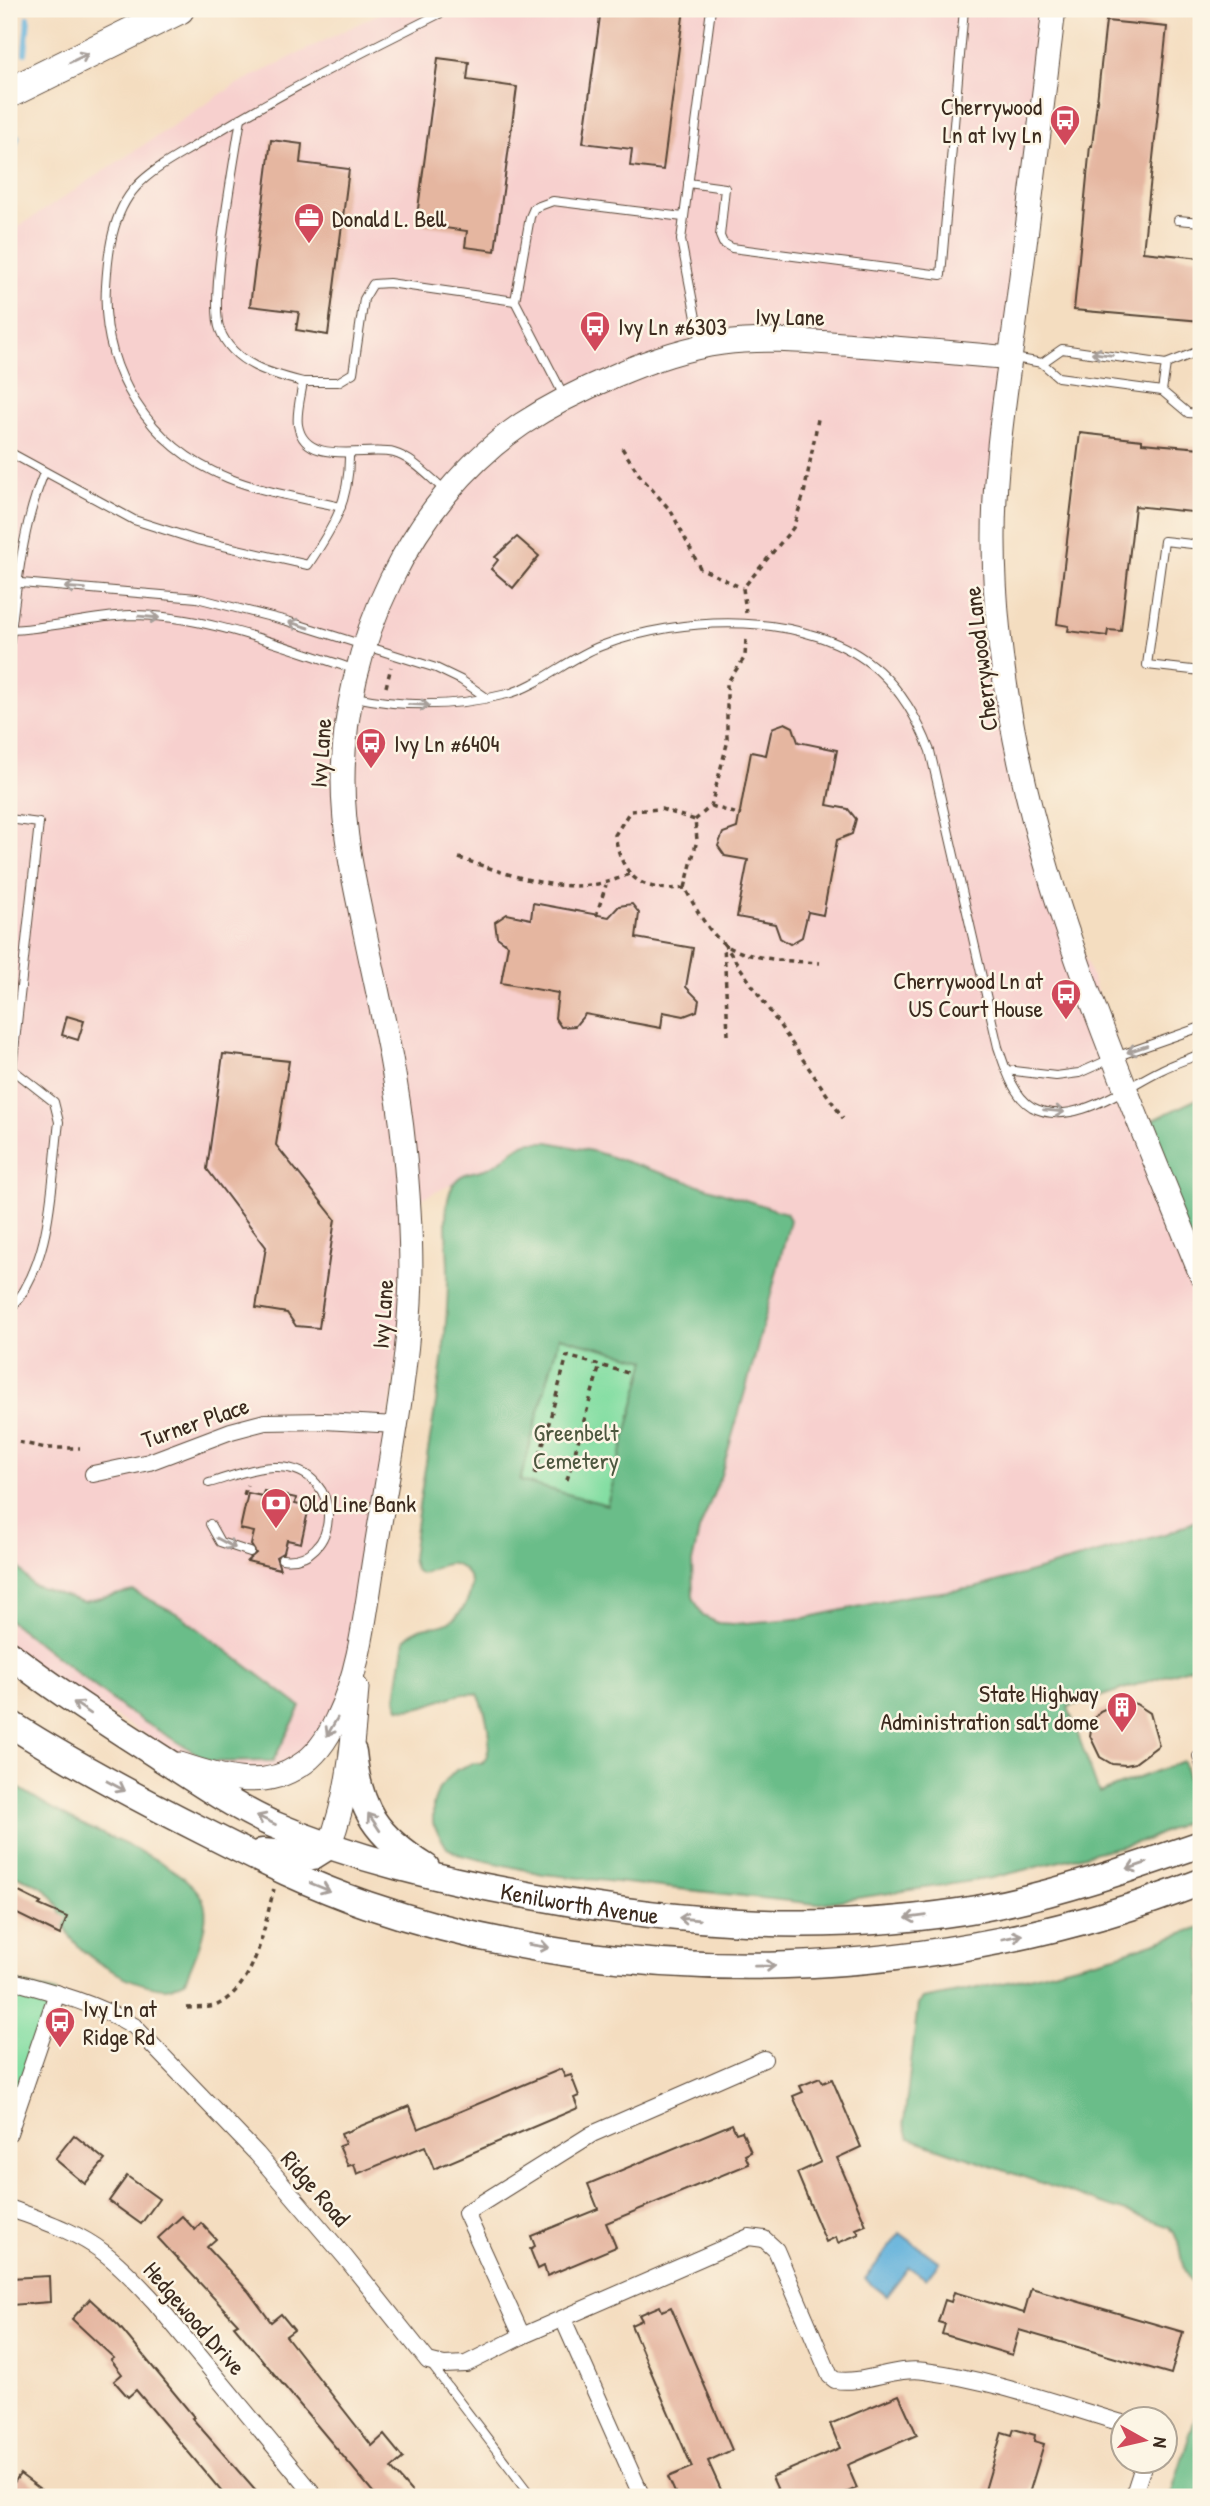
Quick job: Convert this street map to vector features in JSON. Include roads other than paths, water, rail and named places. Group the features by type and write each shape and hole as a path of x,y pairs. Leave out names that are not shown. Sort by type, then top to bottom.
{"highway":[{"path":"12,92 179,9"}],"main road":[{"name":"Kenilworth Avenue","path":"9,1654 51,1687 229,1802 329,1846 445,1879 562,1902 676,1918 780,1925 890,1920 982,1908 1087,1883 1201,1844"},
{"name":"Kenilworth Avenue","path":"9,1723 68,1760 279,1870 405,1917 497,1938 648,1961 767,1967 872,1959 997,1941 1126,1909 1201,1882"},
{"path":"353,1752 355,1777 371,1820 400,1851 445,1879"},
{"path":"236,1848 298,1857 313,1856 329,1846"}],"street":[{"name":"Cherrywood Lane","path":"1054,9 998,444 994,536 1009,705 1030,809 1065,927 1201,1275"},
{"name":"Ivy Lane","path":"329,1846 341,1814 353,1752 361,1639 407,1346 411,1237 403,1134 345,821 344,754 352,696 364,645 403,559 449,493 471,469 521,425 633,368 720,343 787,340 1011,358"},
{"name":"Turner Place","path":"93,1474 149,1462 231,1431 265,1422 324,1421 396,1425"},
{"name":"Ivy Lane","path":"161,1757 212,1774 246,1780 275,1777 299,1767 317,1751 336,1722 347,1693 361,1639"},
{"name":"Ridge Road","path":"9,1980 108,2011 134,2026 162,2051 306,2210 428,2361"},
{"path":"9,2133 57,1993"},
{"path":"522,2336 466,2213 592,2134 764,2059"},
{"name":"Hedgewood Drive","path":"9,2208 75,2235 102,2250 125,2271 154,2301 316,2497"},
{"path":"428,2361 444,2365 466,2364 522,2336 703,2256 749,2237 758,2236 776,2250 830,2376 835,2380 910,2370 924,2371 1108,2419"},
{"path":"563,2319 642,2497"},
{"path":"1133,2497 1140,2474"}],"lane":[{"path":"341,507 229,479 192,459 155,429 127,392 112,352 105,302 108,260 117,222 127,199 145,178 241,118 449,9"},
{"path":"701,347 681,240 711,9"},
{"path":"688,183 725,188 720,236 723,243 732,248 942,275 964,9"},
{"path":"241,118 219,275 218,321 220,332 242,358 258,369 303,382 338,382 352,373 364,299 373,284 389,283 515,301"},
{"path":"566,400 515,301 530,216 534,208 543,202 683,217"},
{"path":"1178,220 1201,222"},
{"path":"1042,362 1062,349 1166,363 1201,354"},
{"path":"1011,358 1042,362 1058,377 1162,391 1188,413 1201,414"},
{"path":"1162,391 1166,363"},
{"path":"303,382 298,426 304,438 322,450 398,454 449,493"},
{"path":"9,452 44,473 155,527 307,565 347,493 349,453"},
{"path":"9,647 13,583 31,504 44,473"},
{"path":"1201,545 1164,541 1147,665 1201,671"},
{"path":"13,583 197,598 436,668 487,698"},
{"path":"10,630 116,616 153,617 186,621 264,639 358,670"},
{"path":"352,696 425,706 448,706 487,698 524,688 559,665 602,645 667,628 706,623 769,627 820,638 851,651 879,670 920,726 930,751 998,1047 1017,1092 1031,1106 1046,1111 1078,1111 1201,1054"},
{"path":"9,819 39,823 10,1068 54,1102 59,1122 41,1250 26,1289 9,1311"},
{"path":"1006,1070 1068,1075 1079,1073 1115,1057 1201,1027"},
{"path":"209,1483 262,1468 278,1467 305,1473 323,1490 328,1515 326,1530 311,1552 296,1559 282,1559"},
{"path":"210,1524 220,1542 250,1552"},
{"path":"1197,1756 1201,1769"},
{"name":"Ridge Road","path":"428,2361 532,2497"}],"water":[{"path":"900,2233 939,2262 926,2279 909,2267 887,2296 865,2279"}],"waterway":[{"path":"25,53 28,18"},
{"path":"9,164 17,137"}],"place":[{"name":"Cherrywood Ln at Ivy Ln","path":"1065,147"},
{"name":"Donald L. Bell","path":"309,245"},
{"name":"Ivy Ln #6303","path":"595,353"},
{"name":"Ivy Ln #6404","path":"371,770"},
{"name":"Cherrywood Ln at US Court House","path":"1066,1021"},
{"name":"Old Line Bank","path":"276,1530"},
{"name":"State Highway Administration salt dome","path":"1122,1734"},
{"name":"Ivy Ln at Ridge Rd","path":"60,2049"}],"park label":[{"name":"Greenbelt Cemetery","path":"576,1446"}]}
